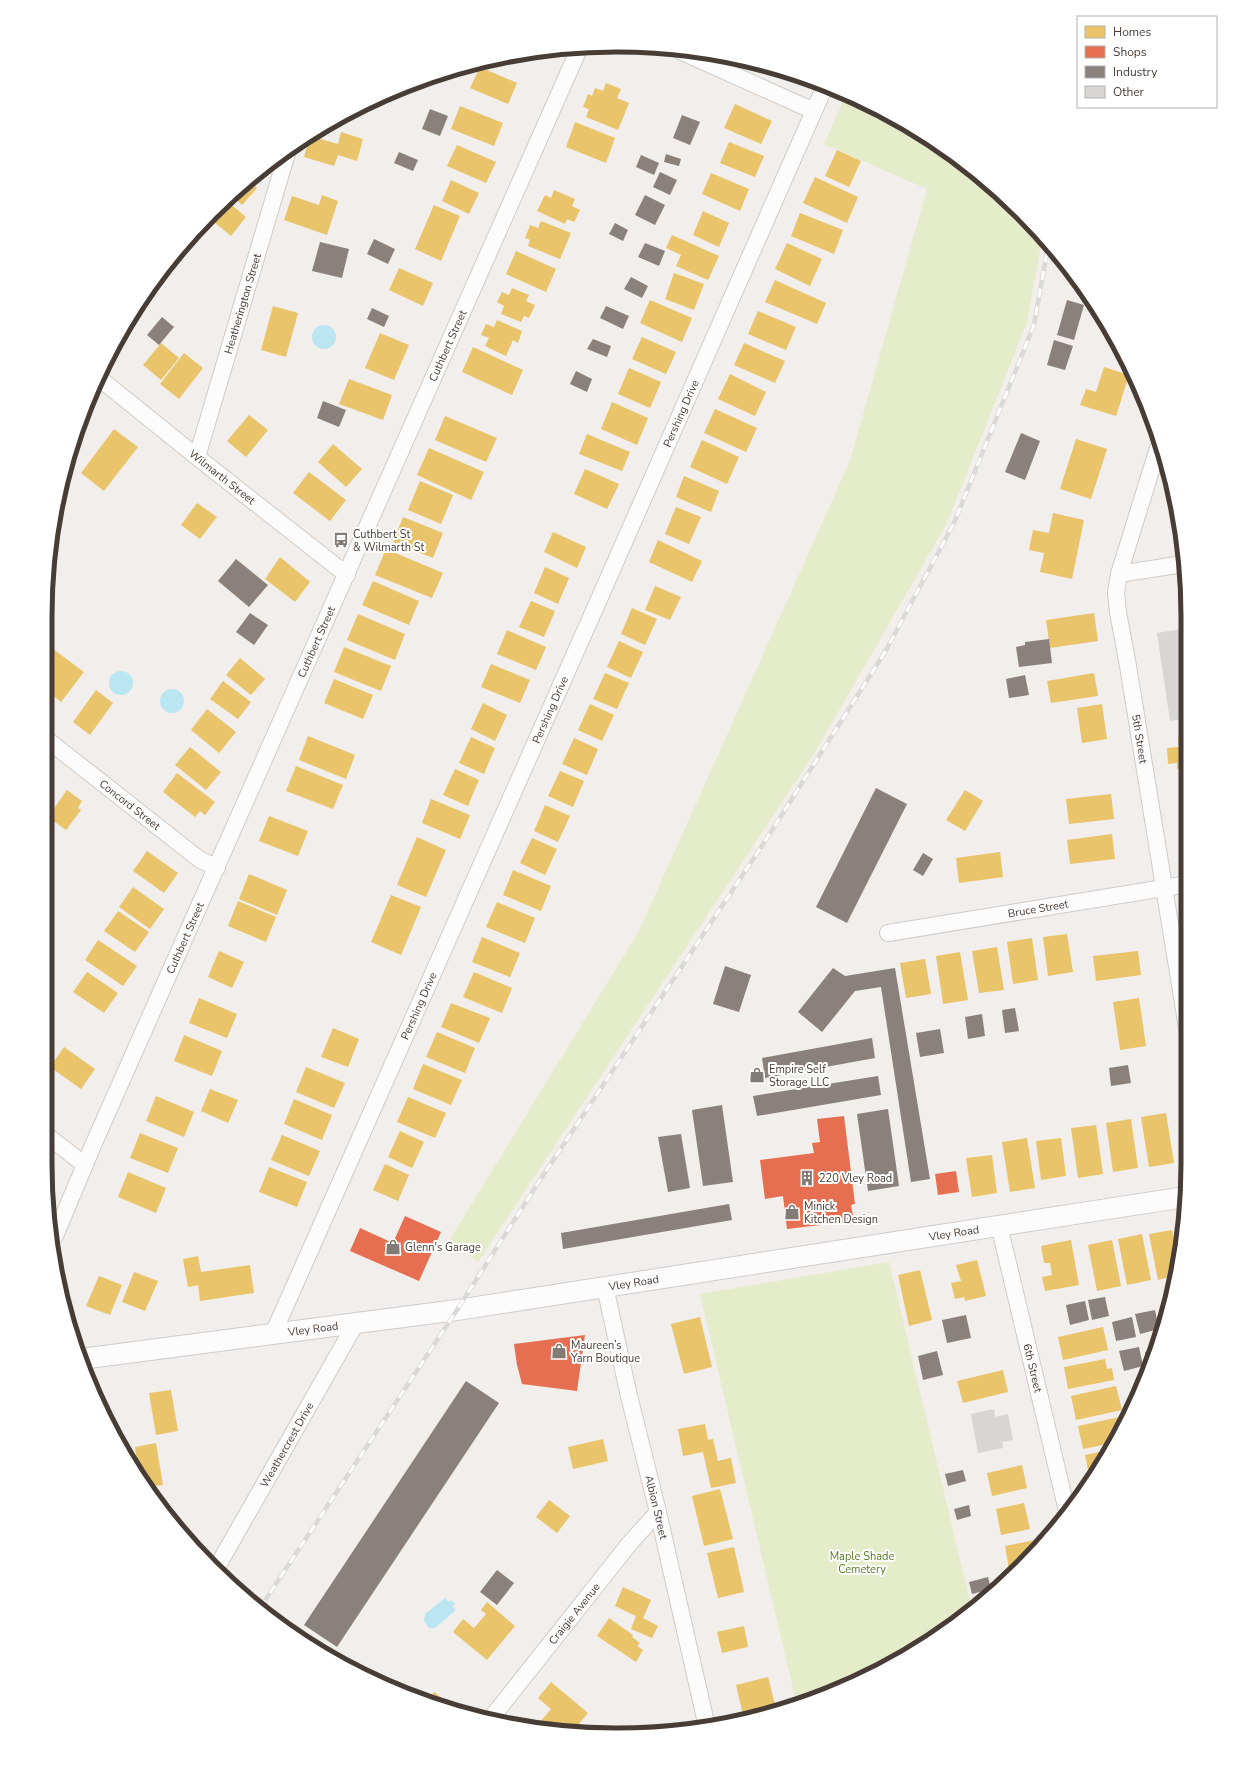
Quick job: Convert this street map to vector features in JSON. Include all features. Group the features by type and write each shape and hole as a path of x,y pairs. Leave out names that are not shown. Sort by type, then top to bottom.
{"street":[{"name":"Cuthbert Street","path":"57,1232 577,53"},
{"path":"695,58 814,112"},
{"name":"Pershing Drive","path":"273,1334 597,605 823,91"},
{"name":"Heatherington Street","path":"197,457 285,160"},
{"name":"Wilmarth Street","path":"103,382 347,574"},
{"name":"5th Street","path":"1157,453 1120,574 1116,593 1181,991"},
{"path":"1120,574 1178,565"},
{"name":"Concord Street","path":"52,744 199,859 217,868"},
{"name":"Bruce Street","path":"888,933 1181,885"},
{"path":"52,1139 85,1165"},
{"name":"Vley Road","path":"87,1358 457,1310 1180,1198"},
{"name":"6th Street","path":"999,1225 1066,1505"},
{"name":"Albion Street","path":"605,1287 629,1396 658,1512 706,1720"},
{"name":"Weathercrest Drive","path":"218,1564 356,1322"},
{"name":"Craigie Avenue","path":"494,1714 630,1543 658,1512"}],"green space":[{"path":"844,100 899,128 930,147 989,192 1016,217 1041,244 1027,322 946,525 815,752 478,1262 449,1241 639,931 850,461 927,189 824,144"},
{"name":"Maple Shade Cemetery","path":"889,1262 970,1603 930,1633 899,1652 866,1670 833,1685 795,1699 700,1294"}],"water":[{"path":"324,325 329,326 335,332 335,342 329,348 324,349 319,348 313,342 312,337 313,332 319,326"},
{"path":"121,671 129,675 133,683 129,691 121,695 113,691 109,683 113,675"},
{"path":"172,689 177,690 183,696 183,706 177,712 172,713 167,712 161,706 160,701 161,696 167,690"},
{"path":"445,1598 449,1602 451,1600 455,1604 452,1606 456,1610 435,1628 429,1628 424,1621 425,1614"}],"building: Homes":[{"path":"483,68 517,83 508,104 470,88 479,69"},
{"path":"606,83 621,89 617,98 629,103 618,130 586,117 589,109 583,107 588,94 592,96 595,88 603,91"},
{"path":"735,104 772,121 761,144 724,128"},
{"path":"460,106 503,123 494,146 451,129"},
{"path":"575,122 615,138 606,163 566,147"},
{"path":"341,132 363,139 357,161 338,155 334,166 304,157 308,144 317,138 338,144"},
{"path":"729,142 764,156 755,177 720,163"},
{"path":"457,145 496,162 486,183 447,166"},
{"path":"837,150 861,161 849,187 825,176"},
{"path":"711,173 749,189 740,211 702,194"},
{"path":"815,177 858,197 847,223 803,203"},
{"path":"451,180 479,193 469,214 442,201"},
{"path":"253,185 257,188 242,205 236,200"},
{"path":"554,190 575,199 572,206 580,210 574,222 567,219 565,224 537,211 545,195 551,198"},
{"path":"322,195 338,201 327,235 284,220 292,196 319,205"},
{"path":"231,204 246,217 231,236 213,221"},
{"path":"434,205 460,216 441,261 415,249"},
{"path":"703,211 729,223 719,247 693,235"},
{"path":"800,213 843,230 834,254 791,236"},
{"path":"541,221 571,233 560,259 528,246 530,240 525,238 530,225 538,228"},
{"path":"672,235 719,256 708,280 676,266 681,255 666,248"},
{"path":"787,243 822,259 810,286 775,269"},
{"path":"516,251 556,269 546,292 506,274"},
{"path":"399,268 433,283 423,306 389,290"},
{"path":"674,273 704,284 694,310 665,299"},
{"path":"775,280 826,303 817,324 765,302"},
{"path":"512,288 529,295 526,301 535,305 529,318 524,316 521,322 501,314 504,306 497,302 502,292 509,295"},
{"path":"650,300 692,318 682,342 640,323"},
{"path":"273,306 298,313 286,357 261,350"},
{"path":"758,311 796,327 786,350 748,334"},
{"path":"497,320 522,331 518,343 513,340 506,356 485,346 489,338 481,335 486,324 494,327"},
{"path":"380,333 409,345 394,380 365,368"},
{"path":"642,337 676,352 666,374 632,359"},
{"path":"161,343 179,358 161,380 143,365"},
{"path":"744,343 785,361 775,383 734,365"},
{"path":"473,347 523,370 512,395 462,372"},
{"path":"184,353 203,368 179,399 160,384"},
{"path":"1104,367 1126,374 1128,378 1116,416 1080,405 1086,389 1096,392"},
{"path":"629,368 661,382 650,408 618,394"},
{"path":"730,374 766,392 755,416 718,399"},
{"path":"349,379 392,395 383,420 339,404"},
{"path":"612,402 648,418 637,445 601,429"},
{"path":"715,409 757,428 746,452 704,433"},
{"path":"249,415 268,430 246,457 227,441"},
{"path":"445,416 497,438 486,462 435,440"},
{"path":"114,429 138,447 104,491 81,473"},
{"path":"587,434 630,452 622,471 579,454"},
{"path":"1076,439 1107,449 1091,499 1060,489"},
{"path":"702,440 739,457 727,484 690,467"},
{"path":"333,444 362,469 346,487 318,462"},
{"path":"429,448 484,472 471,500 417,475"},
{"path":"585,469 619,484 607,509 574,494"},
{"path":"309,472 346,500 330,521 293,493"},
{"path":"684,476 719,491 711,512 676,497"},
{"path":"420,481 453,495 441,524 408,510"},
{"path":"197,503 217,517 200,539 181,525"},
{"path":"676,507 701,517 689,544 665,534"},
{"path":"1053,513 1084,520 1072,579 1040,572 1044,553 1029,550 1033,530 1049,533"},
{"path":"403,517 443,533 433,558 393,542"},
{"path":"553,532 586,547 577,568 544,552"},
{"path":"658,540 702,561 692,582 649,562"},
{"path":"386,549 443,573 432,598 375,575"},
{"path":"280,557 310,582 295,602 265,579"},
{"path":"545,567 569,578 558,604 534,593"},
{"path":"373,581 419,601 409,625 362,605"},
{"path":"655,586 681,597 670,620 645,610"},
{"path":"531,601 555,611 544,637 519,627"},
{"path":"632,608 657,619 645,645 621,634"},
{"path":"1094,613 1098,641 1050,648 1046,620"},
{"path":"358,614 405,634 395,660 347,640"},
{"path":"507,630 546,647 536,670 497,654"},
{"path":"619,641 643,652 631,678 607,667"},
{"path":"344,647 391,666 381,691 334,672"},
{"path":"52,648 84,672 61,702 52,695"},
{"path":"240,658 265,679 251,695 226,675"},
{"path":"491,664 530,680 520,703 481,687"},
{"path":"605,673 629,683 617,709 593,699"},
{"path":"1094,673 1098,696 1051,703 1047,681"},
{"path":"334,679 373,695 363,719 324,703"},
{"path":"223,681 251,702 238,719 210,699"},
{"path":"96,690 113,703 90,735 73,722"},
{"path":"483,703 507,715 495,741 471,729"},
{"path":"590,704 614,715 602,741 578,730"},
{"path":"1102,704 1107,739 1082,743 1077,708"},
{"path":"207,709 236,732 219,753 191,730"},
{"path":"308,736 355,755 346,779 299,760"},
{"path":"471,737 495,748 484,774 459,763"},
{"path":"1181,737 1181,768 1177,769 1177,763 1168,764 1167,748 1179,747 1178,738"},
{"path":"574,738 598,749 587,775 562,764"},
{"path":"190,747 221,772 206,790 175,765"},
{"path":"296,766 343,785 333,809 286,791"},
{"path":"455,769 479,780 468,806 443,795"},
{"path":"560,771 584,781 573,807 548,796"},
{"path":"177,773 215,802 205,815 200,811 195,817 163,792"},
{"path":"67,790 82,801 78,808 81,810 66,830 52,820 52,811"},
{"path":"965,790 983,801 965,831 946,820"},
{"path":"1111,794 1114,819 1069,824 1066,799"},
{"path":"431,799 470,815 460,839 422,823"},
{"path":"545,805 570,816 558,842 534,831"},
{"path":"269,816 308,831 298,856 259,841"},
{"path":"1112,834 1115,859 1070,864 1067,840"},
{"path":"417,837 446,850 426,897 397,885"},
{"path":"532,838 557,849 545,875 520,863"},
{"path":"147,851 178,873 164,893 133,871"},
{"path":"1000,852 1003,877 959,883 956,858"},
{"path":"513,870 551,886 541,911 503,895"},
{"path":"249,874 287,890 277,915 239,899"},
{"path":"133,887 164,909 150,929 119,907"},
{"path":"391,895 421,907 401,955 371,942"},
{"path":"238,901 276,917 266,942 228,926"},
{"path":"497,902 535,918 525,943 486,927"},
{"path":"118,911 149,932 135,952 104,931"},
{"path":"1067,934 1073,972 1048,976 1043,937"},
{"path":"482,937 520,953 510,977 472,962"},
{"path":"1032,938 1038,980 1013,984 1007,942"},
{"path":"98,940 137,966 123,986 85,960"},
{"path":"997,947 1004,990 979,993 972,951"},
{"path":"219,951 244,962 232,988 208,977"},
{"path":"1138,951 1141,975 1096,981 1093,956"},
{"path":"960,952 968,1000 943,1004 936,956"},
{"path":"925,959 931,994 906,998 900,963"},
{"path":"87,972 118,993 104,1013 73,992"},
{"path":"474,972 512,988 502,1013 463,997"},
{"path":"199,998 237,1014 227,1038 189,1023"},
{"path":"1139,998 1146,1046 1120,1050 1113,1002"},
{"path":"451,1003 490,1018 479,1043 441,1027"},
{"path":"333,1028 359,1039 348,1067 321,1057"},
{"path":"437,1032 475,1048 465,1073 426,1057"},
{"path":"184,1035 222,1051 212,1076 174,1061"},
{"path":"64,1047 95,1069 81,1089 52,1068 52,1064"},
{"path":"423,1064 462,1080 451,1105 413,1089"},
{"path":"306,1067 345,1083 334,1108 296,1092"},
{"path":"210,1089 238,1100 228,1123 201,1111"},
{"path":"156,1096 194,1112 184,1137 146,1121"},
{"path":"408,1097 446,1113 435,1138 397,1122"},
{"path":"294,1099 332,1115 322,1140 284,1124"},
{"path":"1166,1113 1174,1163 1149,1167 1141,1117"},
{"path":"1131,1119 1138,1168 1113,1172 1106,1123"},
{"path":"1096,1125 1103,1174 1078,1178 1071,1128"},
{"path":"400,1131 424,1142 412,1168 388,1157"},
{"path":"140,1133 178,1148 168,1173 130,1158"},
{"path":"282,1135 320,1151 309,1176 271,1160"},
{"path":"1027,1138 1035,1188 1010,1192 1002,1142"},
{"path":"1061,1138 1066,1176 1041,1180 1036,1141"},
{"path":"992,1155 997,1193 972,1197 966,1158"},
{"path":"385,1164 409,1175 398,1201 373,1190"},
{"path":"269,1167 307,1182 297,1207 259,1192"},
{"path":"128,1172 166,1188 156,1213 118,1197"},
{"path":"1172,1230 1175,1244 1169,1277 1158,1280 1149,1234"},
{"path":"1142,1234 1151,1280 1127,1285 1118,1239"},
{"path":"1071,1240 1079,1285 1045,1291 1042,1277 1052,1275 1050,1263 1044,1263 1041,1246"},
{"path":"1112,1240 1121,1286 1097,1291 1088,1245"},
{"path":"198,1256 201,1272 250,1265 254,1293 200,1301 198,1285 188,1287 183,1259"},
{"path":"977,1260 986,1296 965,1301 964,1297 955,1299 951,1283 961,1281 956,1265"},
{"path":"920,1270 932,1320 909,1326 898,1275"},
{"path":"134,1272 158,1281 145,1311 122,1302"},
{"path":"99,1276 122,1285 110,1315 86,1306"},
{"path":"700,1317 712,1367 684,1374 671,1324"},
{"path":"1103,1327 1108,1350 1063,1360 1058,1337"},
{"path":"1105,1359 1107,1369 1112,1368 1114,1380 1068,1389 1064,1367"},
{"path":"1003,1370 1008,1392 963,1403 957,1381"},
{"path":"1116,1386 1122,1410 1076,1420 1071,1396"},
{"path":"171,1390 178,1431 156,1435 149,1393"},
{"path":"1121,1417 1106,1444 1083,1449 1078,1426"},
{"path":"705,1424 708,1440 713,1439 718,1461 731,1458 736,1483 711,1488 703,1452 683,1456 678,1429"},
{"path":"603,1439 608,1461 573,1469 568,1447"},
{"path":"156,1443 163,1485 154,1486 137,1461 135,1447"},
{"path":"1102,1451 1089,1473 1085,1455"},
{"path":"1022,1465 1027,1488 992,1496 987,1473"},
{"path":"720,1489 733,1539 704,1546 692,1496"},
{"path":"549,1500 570,1516 557,1533 536,1517"},
{"path":"1024,1503 1030,1529 1001,1535 996,1509"},
{"path":"1038,1539 1010,1569 1005,1546"},
{"path":"734,1547 744,1592 718,1598 707,1553"},
{"path":"623,1587 651,1600 643,1618 658,1626 652,1638 631,1629 636,1616 615,1606"},
{"path":"487,1602 515,1626 487,1660 453,1632 463,1619 474,1628 486,1614 481,1610"},
{"path":"609,1618 633,1635 632,1637 640,1643 637,1646 643,1650 636,1662 597,1636"},
{"path":"744,1626 748,1647 722,1653 717,1632"},
{"path":"768,1677 775,1705 743,1714 736,1685"},
{"path":"551,1682 588,1713 577,1727 541,1723 551,1709 538,1698"},
{"path":"434,1692 446,1702 435,1698 430,1696"}],"building: Shops":[{"name":"220 Vley Road","path":"844,1116 855,1204 851,1205 854,1221 787,1229 783,1196 765,1199 760,1160 814,1153 812,1143 820,1142 817,1119"},
{"path":"956,1171 959,1192 938,1195 935,1174"},
{"name":"Glenn's Garage","path":"405,1216 441,1232 419,1281 350,1251 360,1228 393,1243"},
{"path":"585,1335 577,1391 522,1384 514,1344"}],"building: Industry":[{"path":"430,109 448,116 440,136 422,129"},
{"path":"682,115 700,122 690,145 673,138"},
{"path":"399,152 418,160 413,171 394,163"},
{"path":"666,154 681,159 679,166 664,162"},
{"path":"641,155 659,163 654,175 636,167"},
{"path":"660,172 677,180 670,195 653,187"},
{"path":"645,195 665,205 655,225 635,215"},
{"path":"615,223 628,230 623,241 609,234"},
{"path":"374,239 395,249 388,264 367,254"},
{"path":"320,242 349,249 342,278 312,271"},
{"path":"645,243 665,251 659,266 638,257"},
{"path":"631,277 648,286 642,298 624,289"},
{"path":"1067,300 1084,305 1074,340 1057,335"},
{"path":"606,306 629,316 623,329 600,318"},
{"path":"372,308 389,316 384,327 367,319"},
{"path":"162,317 174,327 159,345 147,335"},
{"path":"593,339 611,346 607,357 587,349"},
{"path":"1054,340 1073,346 1065,370 1047,365"},
{"path":"576,371 592,379 587,392 570,384"},
{"path":"323,401 346,410 339,427 317,418"},
{"path":"1021,433 1040,441 1025,480 1005,472"},
{"path":"236,559 268,585 249,607 218,581"},
{"path":"250,613 268,625 254,645 236,632"},
{"path":"1049,639 1052,663 1019,667 1016,647 1025,645 1025,642"},
{"path":"1025,675 1029,695 1009,698 1006,679"},
{"path":"876,788 907,804 847,923 816,907"},
{"path":"923,853 933,859 923,876 913,870"},
{"path":"725,966 751,975 739,1012 713,1004"},
{"path":"833,968 845,976 895,968 930,1179 911,1182 881,987 855,991 822,1032 798,1012"},
{"path":"1015,1008 1019,1031 1005,1033 1002,1010"},
{"path":"982,1014 985,1036 968,1039 965,1017"},
{"path":"940,1029 944,1053 920,1057 916,1033"},
{"path":"872,1038 875,1058 765,1078 762,1058"},
{"path":"1128,1065 1131,1083 1111,1086 1109,1068"},
{"path":"878,1076 881,1095 757,1116 753,1096"},
{"path":"722,1105 733,1182 703,1186 692,1110"},
{"path":"888,1109 899,1186 868,1191 857,1114"},
{"path":"681,1134 690,1188 668,1192 658,1137"},
{"path":"729,1204 732,1220 563,1249 561,1233"},
{"path":"1105,1297 1109,1316 1092,1320 1088,1300"},
{"path":"1085,1301 1089,1320 1070,1325 1066,1305"},
{"path":"1155,1310 1158,1323 1156,1330 1140,1334 1135,1314"},
{"path":"966,1315 971,1338 947,1343 942,1320"},
{"path":"1132,1317 1136,1337 1116,1341 1112,1322"},
{"path":"1139,1347 1143,1366 1124,1371 1119,1351"},
{"path":"937,1351 943,1375 923,1380 918,1356"},
{"path":"1149,1351 1146,1357 1145,1352"},
{"path":"466,1381 499,1403 337,1647 304,1625"},
{"path":"963,1470 966,1481 948,1486 945,1474"},
{"path":"969,1505 971,1516 957,1520 954,1509"},
{"path":"497,1570 514,1583 497,1605 480,1592"},
{"path":"988,1577 990,1587 986,1590 972,1594 969,1582"}],"building: Other":[{"path":"1181,629 1181,719 1170,721 1157,633"},
{"path":"994,1409 995,1417 1008,1414 1013,1440 1002,1442 1003,1448 978,1453 971,1414"}],"railway":[{"path":"263,1603 457,1310 538,1183 762,846 885,652 954,523 1034,325 1047,252"}],"place":[{"name":"Cuthbert St & Wilmarth St","path":"341,540"},
{"name":"Empire Self Storage LLC","path":"757,1075"},
{"name":"220 Vley Road","path":"807,1178"},
{"name":"Minick Kitchen Design","path":"792,1212"},
{"name":"Glenn's Garage","path":"393,1247"},
{"name":"Maureen’s Yarn Boutique","path":"559,1351"}]}
